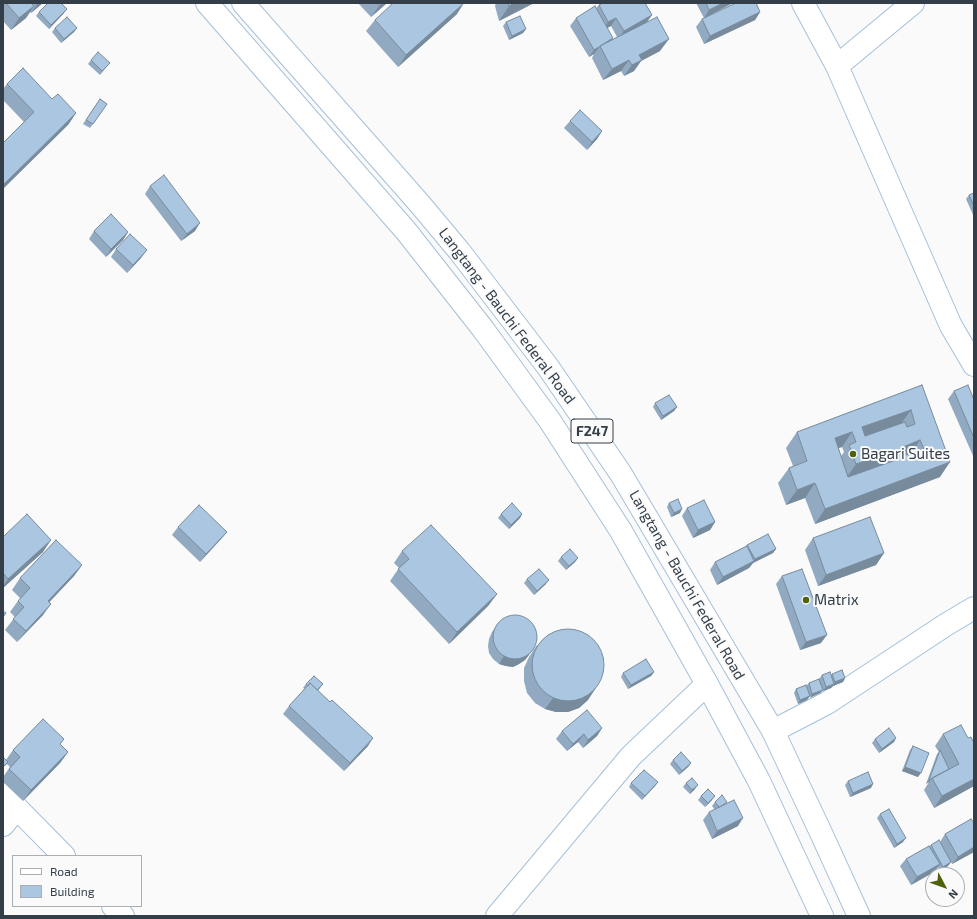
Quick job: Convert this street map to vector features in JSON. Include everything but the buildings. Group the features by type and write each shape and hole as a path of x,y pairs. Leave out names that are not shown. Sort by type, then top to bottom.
{"main road":[{"name":"Langtang - Bauchi Federal Road","path":"207,3 406,231 483,329 550,421 621,531 707,684 759,781 822,916"},
{"name":"Langtang - Bauchi Federal Road","path":"242,3 420,204 460,252 548,367 622,474 773,731 859,916"},
{"path":"803,3 838,66 951,326 974,365"},
{"path":"838,66 913,3"},
{"path":"773,731 827,703 947,624 974,608"},
{"path":"497,916 631,756 707,684"},
{"path":"3,825 10,801 63,855"},
{"path":"114,907 123,916"}],"place":[{"name":"Bagari Suites","path":"853,454"},
{"name":"Matrix","path":"806,600"}]}
